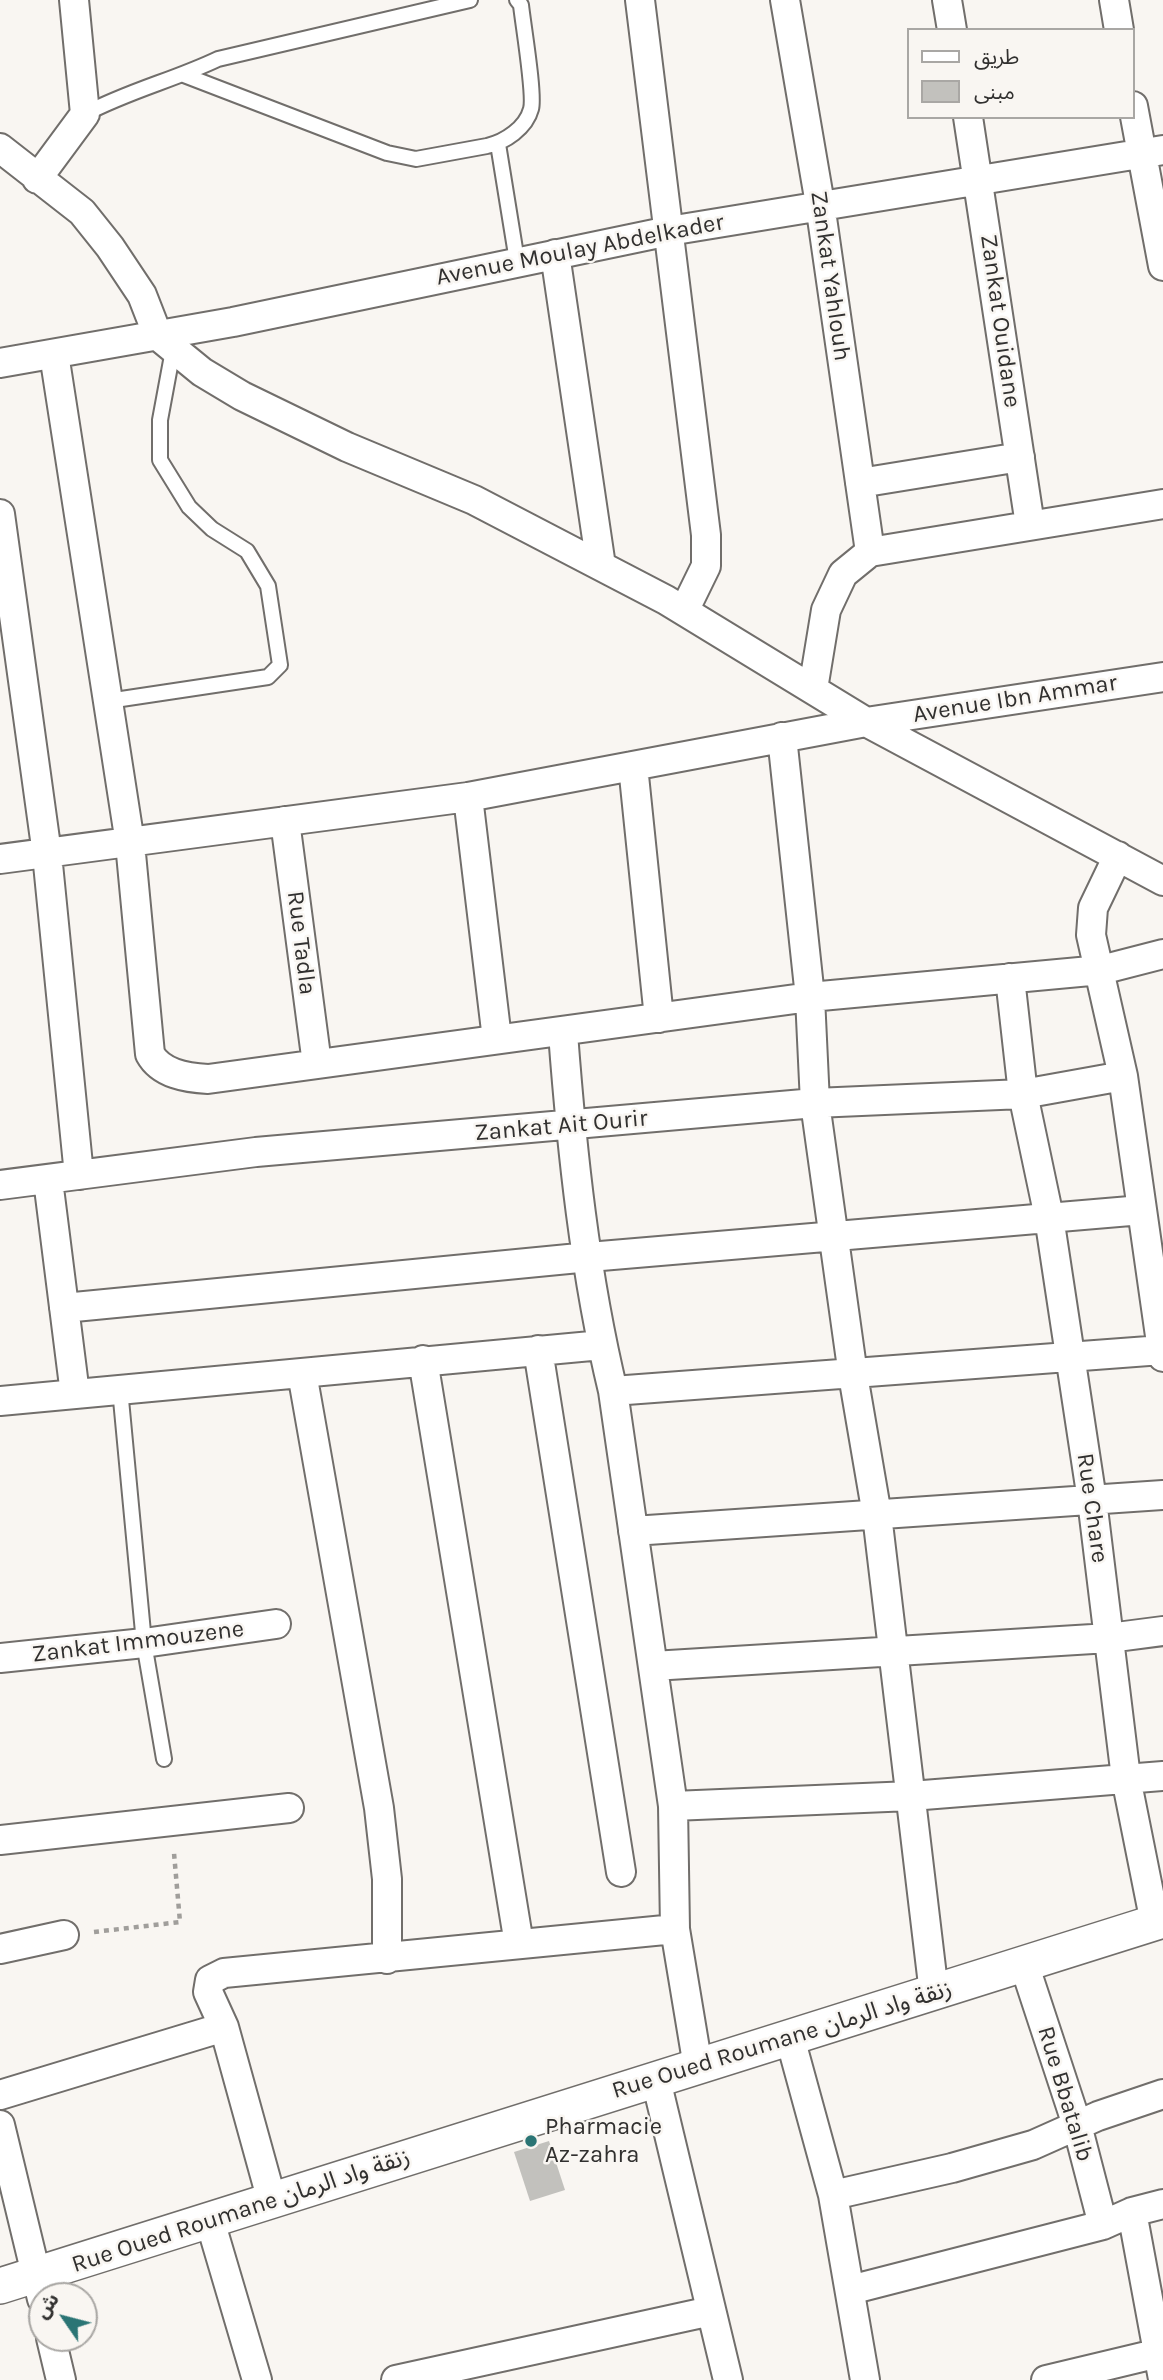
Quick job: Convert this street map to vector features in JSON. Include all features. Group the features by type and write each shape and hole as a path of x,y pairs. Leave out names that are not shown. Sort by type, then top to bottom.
{"street":[{"path":"37,178 85,114 74,0"},
{"path":"640,0 706,535 706,566 684,611"},
{"name":"Zankat Yahlouh","path":"785,0 820,204 870,552"},
{"path":"947,0 952,28"},
{"path":"1114,0 1119,28"},
{"path":"1135,111 1153,152 1163,266"},
{"name":"Zankat Ouidane","path":"968,119 1030,525"},
{"path":"0,148 82,212 110,247 142,295 166,343 202,372 242,396 347,447 474,500 601,566 684,611 866,722 1163,881"},
{"name":"Avenue Moulay Abdelkader","path":"0,363 54,354 166,343 517,261 669,231 979,178 1153,152"},
{"path":"555,254 601,566"},
{"path":"54,354 130,843 150,1054 153,1061 179,1075 208,1079 810,997 1101,970 1163,954"},
{"path":"860,483 1020,457"},
{"path":"813,689 826,610 843,574 870,552 1163,504"},
{"path":"0,514 47,854 79,1175"},
{"name":"Avenue Ibn Ammar","path":"0,859 468,797 866,722 1163,677"},
{"path":"782,737 810,997 815,1103 836,1236 853,1375 877,1515 934,1993"},
{"path":"633,766 659,1018"},
{"path":"468,797 497,1039"},
{"name":"Rue Tadla","path":"285,821 317,1064"},
{"path":"613,1391 1070,1357 1163,1353 1123,1076 1091,935 1093,908 1118,856"},
{"name":"Rue Chare","path":"1010,978 1023,1094 1049,1217 1092,1500 1126,1778 1159,1922"},
{"path":"563,1032 570,1125 602,1345 613,1391 673,1806 676,1929 698,2067"},
{"name":"Zankat Ait Ourir","path":"0,1185 256,1152 815,1103 1023,1094 1123,1076"},
{"path":"48,1180 75,1394"},
{"path":"64,1308 589,1258 1142,1210"},
{"path":"0,1401 602,1345"},
{"path":"538,1350 621,1872"},
{"path":"422,1360 519,1944"},
{"path":"302,1373 379,1808 387,1879 387,1959"},
{"path":"634,1531 1163,1495"},
{"name":"Zankat Immouzene","path":"0,1658 144,1643 276,1624"},
{"path":"653,1666 892,1649 1109,1638 1163,1631"},
{"path":"673,1806 911,1797 1163,1776"},
{"path":"0,1840 289,1808"},
{"name":"Rue Oued Roumane زنقة واد الرمان","path":"52,2282 210,2221 1159,1922"},
{"path":"272,2201 224,2027 208,1981 216,1976 676,1929"},
{"path":"0,1949 64,1935"},
{"name":"Rue Bbatalib","path":"1024,1964 1077,2125 1103,2225"},
{"path":"0,2095 224,2027"},
{"path":"790,2038 833,2195 865,2380"},
{"path":"656,2080 728,2380"},
{"path":"833,2195 1052,2139 1077,2125 1123,2106 1163,2095"},
{"path":"0,2125 38,2282"},
{"path":"850,2290 1103,2225 1132,2212 1163,2204"},
{"path":"1046,2380 1160,2352 1132,2212"},
{"path":"210,2221 257,2380"},
{"name":"Rue Oued Roumane زنقة واد الرمان","path":"0,2286 28,2287"},
{"path":"396,2380 711,2311"},
{"path":"54,2352 61,2380"}],"lane":[{"path":"85,114 122,95 184,75 218,59 470,0"},
{"path":"184,75 387,153 416,159 498,144 522,126 532,108 521,5 517,0"},
{"path":"498,144 517,261"},
{"path":"108,701 268,677 280,664 268,586 247,551 212,529 189,507 160,460 166,343"},
{"path":"120,1389 144,1643 164,1759"}],"path":[{"path":"64,1935 180,1922 171,1822"}],"building":[{"path":"549,2141 565,2190 530,2201 514,2152"}],"place":[{"name":"Pharmacie Az-zahra","path":"531,2141"}]}
